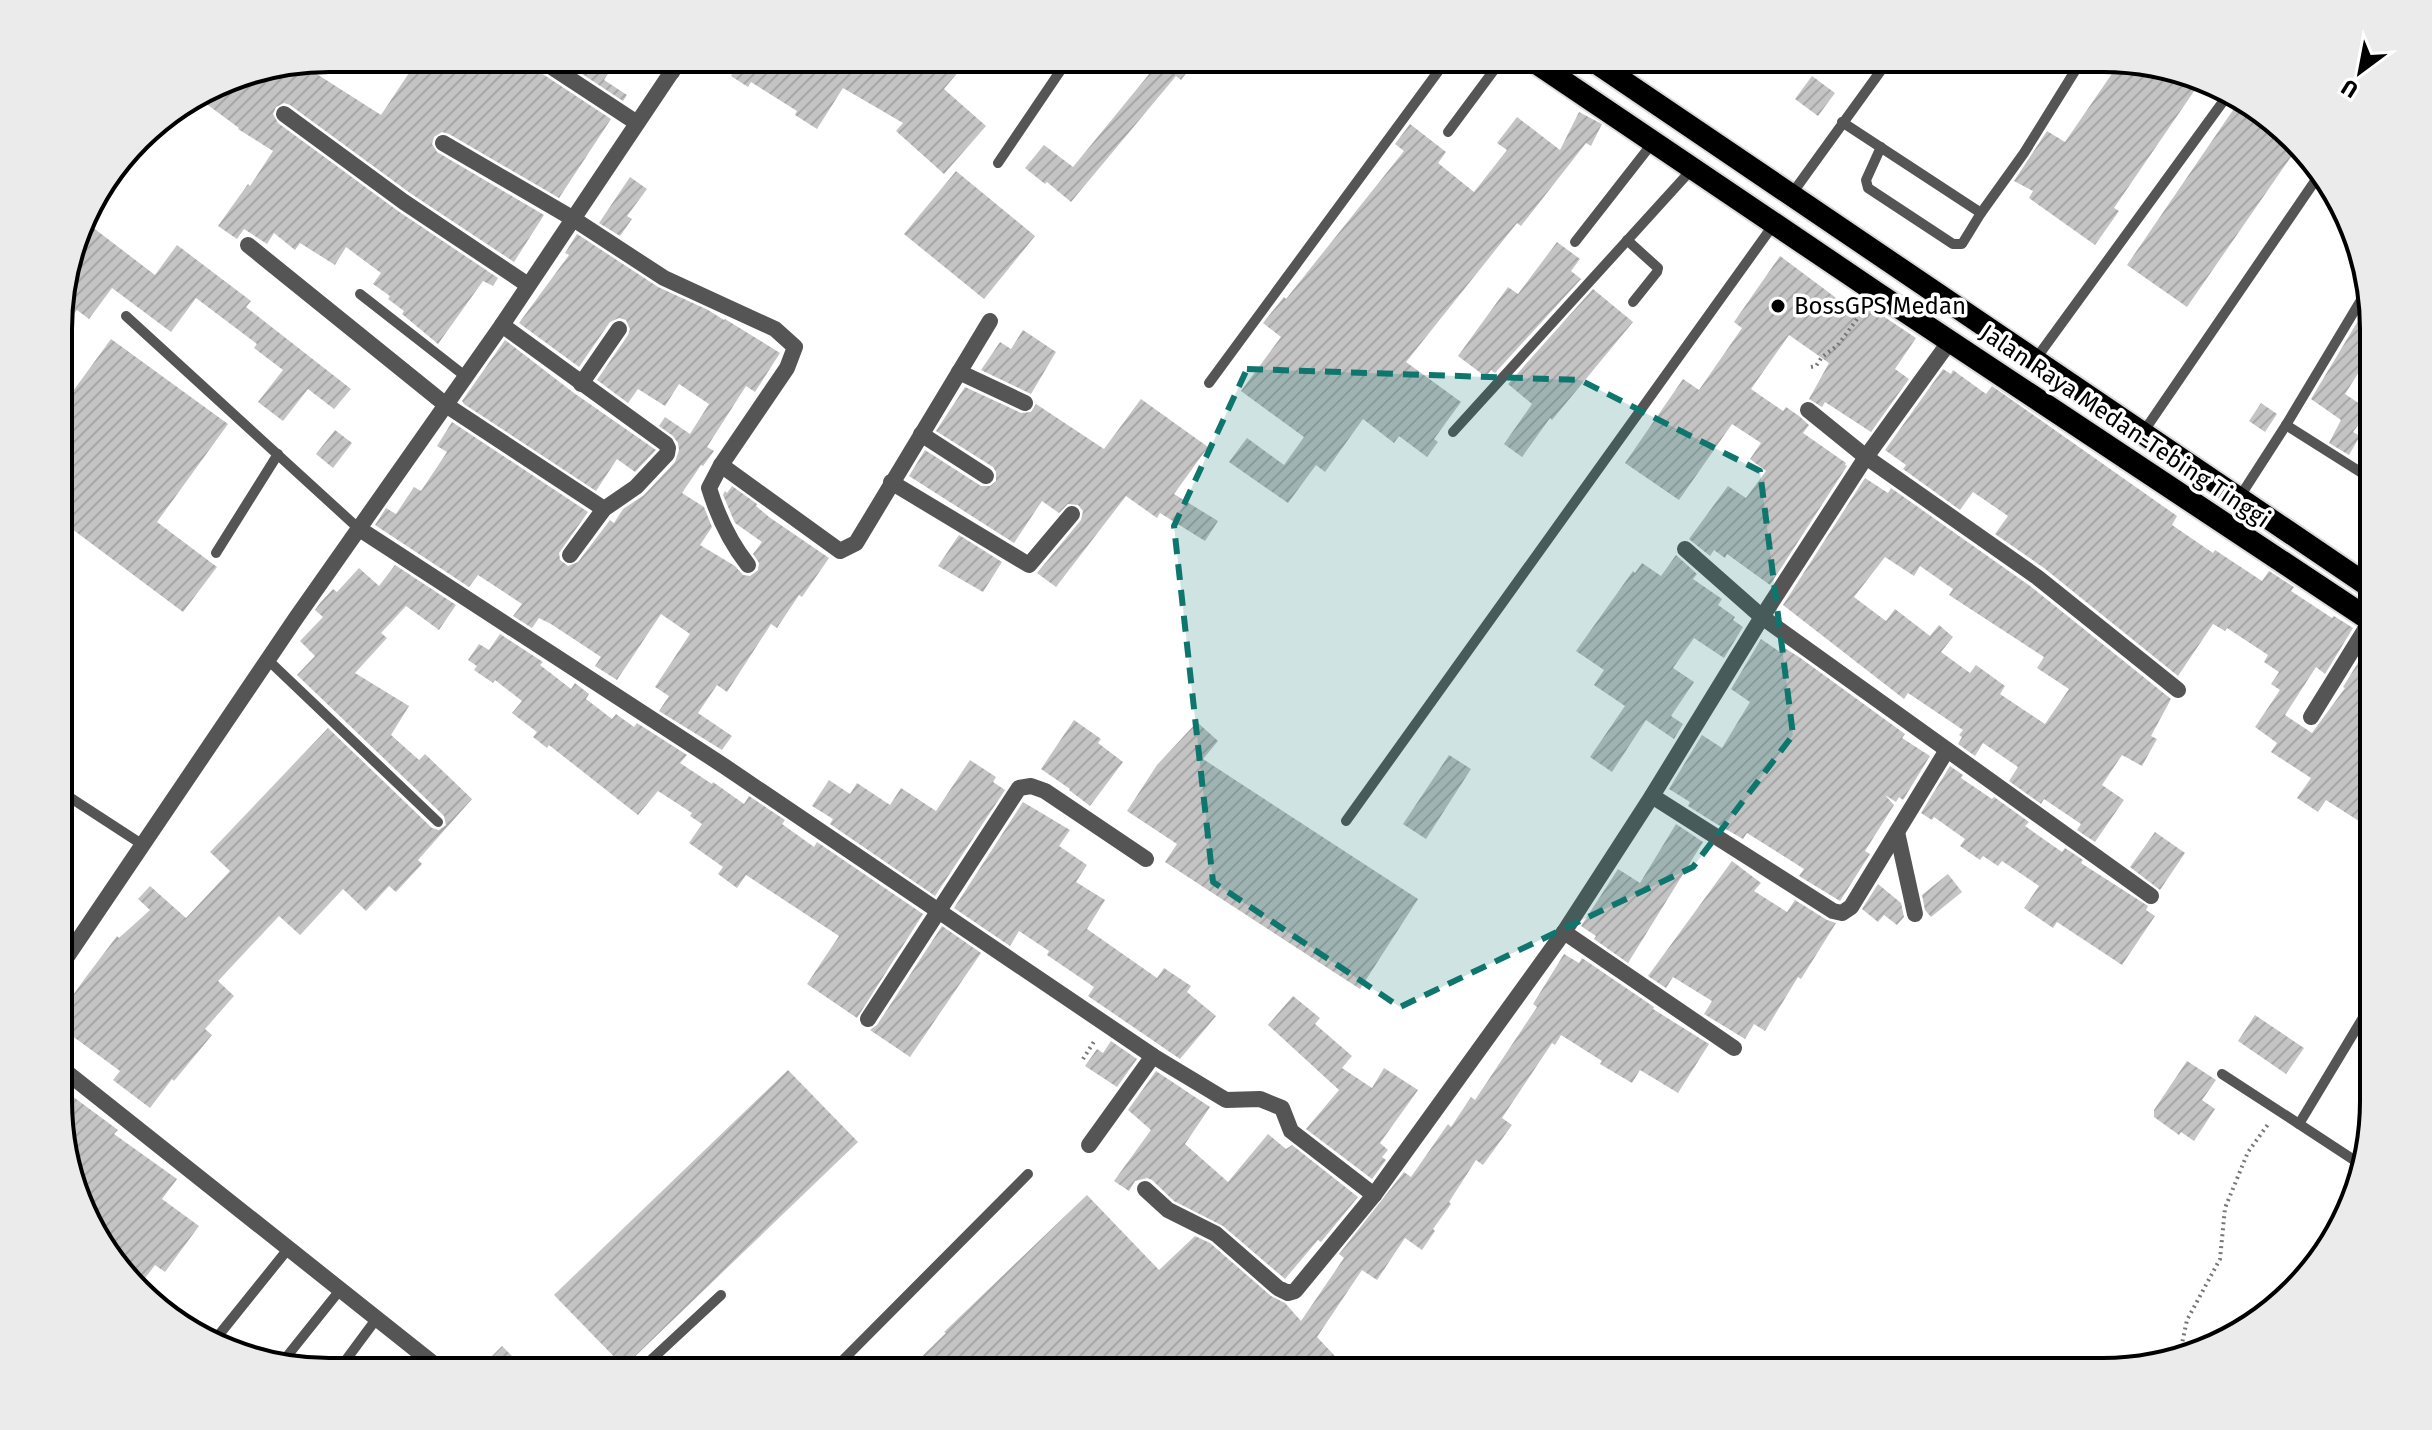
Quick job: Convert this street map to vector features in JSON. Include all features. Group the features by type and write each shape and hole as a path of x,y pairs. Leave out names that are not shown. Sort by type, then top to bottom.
{"highway":[{"name":"Jalan Raya Medan-Tebing Tinggi","path":"1550,72 2359,612"},
{"name":"Jalan Raya Medan-Tebing Tinggi","path":"1610,72 2359,579"}],"street":[{"path":"559,72 637,123"},
{"path":"72,949 358,528 502,325 671,72"},
{"path":"284,114 404,202 528,285"},
{"path":"443,143 572,218 664,278 775,329 795,347 787,368 721,465 709,488 719,519 748,565"},
{"path":"248,245 446,405 604,509"},
{"path":"721,465 840,551 856,543 990,321"},
{"path":"502,325 668,448 667,454 636,487 604,509 570,555"},
{"path":"581,384 619,329"},
{"path":"1145,1189 1168,1210 1216,1234 1278,1288 1292,1293 1374,1195 1564,932 1866,457 1950,341"},
{"path":"959,372 1025,403"},
{"path":"1808,410 1866,457 2037,577 2178,690"},
{"path":"921,434 986,476"},
{"path":"891,482 1029,565 1072,514"},
{"path":"358,528 724,766 1153,1056 1226,1100 1260,1099 1282,1108 1291,1131 1374,1195"},
{"path":"1685,549 1762,617 2151,896"},
{"path":"2311,717 2359,641"},
{"path":"1652,796 1842,913 1851,907 1947,750"},
{"path":"868,1019 1014,794 1024,786 1045,791 1146,859"},
{"path":"1897,832 1915,914"},
{"path":"1564,932 1734,1048"},
{"path":"1089,1145 1153,1056"},
{"path":"72,1077 427,1358"}],"lane":[{"path":"998,163 1060,72"},
{"path":"1209,383 1438,72"},
{"path":"1448,132 1493,72"},
{"path":"1791,195 1880,72"},
{"path":"1881,147 1866,180 1868,188 1953,244 1962,244 2074,72"},
{"path":"2034,361 2223,102"},
{"path":"1842,122 1981,213"},
{"path":"1575,242 1654,141"},
{"path":"1453,432 1693,168"},
{"path":"2142,434 2314,183"},
{"path":"1346,821 1775,223"},
{"path":"1627,240 1658,268 1633,302"},
{"path":"360,294 465,376"},
{"path":"2239,498 2359,304"},
{"path":"126,316 358,528"},
{"path":"2286,425 2359,471"},
{"path":"216,553 278,454"},
{"path":"268,660 438,822"},
{"path":"72,799 143,845"},
{"path":"2299,1124 2359,1024"},
{"path":"2222,1074 2353,1159"},
{"path":"845,1358 1028,1174"},
{"path":"220,1333 288,1249"},
{"path":"288,1354 340,1290"},
{"path":"653,1358 721,1295"},
{"path":"347,1358 377,1318"}],"path":[{"path":"1811,367 1838,345 1877,293"},
{"path":"1083,1059 1105,1024"},
{"path":"2182,1345 2187,1320 2220,1259 2225,1208 2248,1152 2268,1123 2299,1124"}],"highlighted area":[{"path":"1247,369 1580,380 1760,471 1793,735 1693,867 1400,1007 1213,882 1174,526"}],"building":[{"path":"410,72 540,72 611,119 559,198 449,134 442,132 434,137 432,144 437,152 544,215 514,262 410,193 290,105 284,103 276,107 273,114 278,123 398,211 498,278 493,286 483,281 438,344 402,314 404,311 388,299 390,296 373,284 381,273 346,247 335,265 300,243 295,250 274,233 267,244 244,229 237,239 218,226 273,151 206,104 247,86 279,77 315,73 381,115"},
{"path":"579,72 609,72 604,80 627,95 623,101"},
{"path":"733,72 958,72 944,89 986,126 944,174 896,131 903,123 843,88 817,129 795,115 797,111 751,82 748,87 731,76"},
{"path":"1151,72 1187,72 1181,80 1176,76 1071,202 1025,168 1044,145 1073,167"},
{"path":"2113,73 2136,74 2195,90 2114,208 2119,211 2095,245 2029,198 2033,191 2014,181 2047,131 2065,142"},
{"path":"1812,76 1835,93 1818,116 1795,99"},
{"path":"2234,108 2259,125 2292,155 2187,307 2127,265"},
{"path":"1579,112 1602,124 1591,146 1586,143 1521,226 1517,223 1406,362 1461,402 1434,439 1438,442 1427,457 1399,436 1394,443 1363,419 1325,472 1316,465 1288,503 1229,462 1247,438 1284,465 1304,437 1241,391 1281,337 1263,323 1284,297 1286,299 1404,151 1395,144 1410,124 1446,152 1438,163 1474,192 1507,150 1497,143 1517,117 1560,150"},
{"path":"956,171 1035,236 984,299 904,234"},
{"path":"630,177 647,189 627,216 632,219 620,236 599,223"},
{"path":"93,228 155,275 177,245 251,301 246,307 351,389 334,409 308,389 283,421 258,402 283,370 254,348 257,344 196,298 171,332 112,288 89,319 77,310 73,315 77,279"},
{"path":"577,234 658,287 725,319 780,353 755,392 746,386 707,447 714,451 682,493 704,507 712,527 700,545 735,566 743,575 750,576 758,570 759,563 753,554 762,542 735,523 723,495 732,486 769,517 829,558 777,628 771,624 727,692 717,685 698,713 732,736 722,750 659,711 669,696 655,687 690,634 661,614 617,680 595,666 601,657 551,624 539,618 532,628 513,616 522,604 478,575 469,587 375,525 386,508 396,514 414,487 421,491 447,452 437,446 452,422 588,512 559,553 560,560 568,566 578,562 610,520 614,523 623,509 644,495 675,462 678,443 659,426 665,417 690,434 709,404 679,384 665,406 638,389 628,403 597,380 628,335 630,329 626,320 619,318 610,322 579,367 519,323 569,255 565,253"},
{"path":"1557,242 1580,259 1571,271 1581,279 1495,373 1491,370 1486,377 1458,356 1508,287 1518,294"},
{"path":"1780,256 1863,318 1871,308 1916,338 1895,369 1909,379 1871,432 1825,402 1822,407 1809,399 1829,363 1789,335 1751,389 1783,411 1786,407 1799,416 1809,425 1803,433 1847,466 1770,585 1727,554 1725,558 1714,550 1710,556 1689,539 1728,486 1746,498 1766,471 1750,459 1761,443 1732,424 1679,500 1625,463 1683,379 1699,390 1742,328 1734,322"},
{"path":"1593,289 1633,322 1552,420 1550,418 1522,457 1504,444 1532,404 1508,384"},
{"path":"2359,319 2359,372 2345,394 2359,403 2359,424 2353,432 2359,438 2349,455 2329,443 2341,420 2311,399"},
{"path":"1023,330 1056,352 1031,394 981,370 1000,342 1011,349"},
{"path":"111,339 228,424 157,522 217,567 183,612 72,529 72,393"},
{"path":"505,340 656,450 635,472 617,459 596,491 464,404 462,401"},
{"path":"1943,369 1951,374 1953,370 1986,394 1992,386 2177,516 2172,525 2213,553 2215,550 2262,581 2269,571 2294,587 2291,591 2353,628 2325,674 2316,667 2285,715 2312,733 2345,688 2359,661 2359,821 2326,800 2318,812 2297,798 2311,778 2271,752 2277,743 2255,727 2280,690 2271,684 2279,672 2264,662 2268,655 2227,628 2225,631 2213,624 2178,676 2044,568 1995,534 2008,516 1973,492 1960,510 1903,469 1906,465 1885,450"},
{"path":"965,387 1021,413 1031,412 1036,404 1104,449 1141,399 1208,447 1174,494 1218,521 1205,541 1160,513 1157,518 1126,496 1056,587 1037,573 1081,520 1083,511 1078,505 1068,504 1059,513 1042,501 1014,543 909,476 925,450 981,486 990,486 996,481 993,467 936,431"},
{"path":"2261,403 2277,414 2265,432 2249,421"},
{"path":"335,430 352,443 333,468 316,454"},
{"path":"1865,478 1888,493 1891,488 2030,586 2171,699 2151,736 2157,739 2142,766 2122,755 2102,785 2124,800 2095,842 2077,830 2081,824 2044,799 2041,804 2009,781 2018,767 1983,743 1975,756 1958,744 1963,730 1908,693 1904,699 1783,605","holes":["1885,557 1914,576 1920,566 1953,589 1949,595 2044,657 2037,668 2069,689 2045,724 2000,694 2005,686 1976,665 1970,673 1941,652 1953,637 1939,625 1930,636 1895,609 1886,621 1854,597"]},
{"path":"959,535 1002,562 983,592 938,566"},
{"path":"1676,555 1697,574 1693,579 1722,599 1718,605 1743,627 1724,658 1694,638 1673,668 1694,682 1671,716 1683,724 1674,739 1646,720 1612,772 1590,757 1625,706 1594,685 1604,670 1576,651 1633,571 1635,573 1642,563 1661,576"},
{"path":"395,565 456,605 439,630 406,606 381,633 387,638 355,673 409,706 391,735 419,760 425,754 472,799 418,860 422,864 396,892 389,886 366,911 343,889 300,935 279,916 218,981 234,996 205,1029 212,1035 150,1108 113,1080 120,1071 72,1036 72,997 117,936 119,938 150,910 138,899 150,886 186,918 230,871 210,852 328,728 432,828 439,830 446,825 444,816 297,675 315,656 300,641 323,617 315,610 320,603 333,589 337,592 359,568 379,586"},
{"path":"500,634 543,662 540,665 571,689 575,683 589,694 586,699 612,719 616,714 634,727 637,723 687,755 680,763 744,804 749,796 785,820 782,824 814,847 817,842 923,914 857,1018 807,984 839,936 746,875 737,888 718,874 723,867 689,843 702,824 690,816 692,813 658,791 638,815 549,745 547,748 533,737 537,732 512,713 522,701 495,680 493,683 474,670 477,666 468,660 479,644 489,650"},
{"path":"1761,639 1780,652 1783,647 1799,657 1905,734 1902,738 1930,756 1903,800 1899,797 1896,802 1885,795 1894,805 1865,851 1870,854 1840,901 1799,876 1804,869 1747,833 1743,839 1715,823 1669,789 1702,735 1722,748 1750,702 1731,689"},
{"path":"1074,720 1101,739 1098,743 1123,762 1090,806 1041,769"},
{"path":"1197,722 1218,741 1203,759 1418,899 1360,989 1165,862 1177,844 1127,811 1157,765"},
{"path":"1449,755 1471,769 1426,839 1403,824"},
{"path":"970,760 996,777 993,782 1005,790 935,896 830,824 833,819 812,806 829,780 850,794 857,783 890,805 901,788 936,811"},
{"path":"1950,766 1963,775 1961,778 2029,822 2025,826 2062,852 2065,848 2083,860 2081,863 2148,906 2146,910 2155,916 2122,965 2057,922 2053,928 2024,908 2039,886 2002,861 1998,866 1983,856 1980,860 1960,846 1965,839 1934,817 1932,820 1921,813"},
{"path":"1023,802 1070,830 1059,846 1087,865 1076,882 1105,900 1087,929 1157,978 1164,968 1191,986 1187,992 1216,1016 1180,1059 1088,996 1094,987 1047,955 1049,951 1019,931 1010,946 954,908"},
{"path":"1676,824 1703,842 1628,963 1581,926 1618,869 1640,883"},
{"path":"2155,832 2185,853 2160,890 2130,867"},
{"path":"1732,861 1761,883 1754,891 1787,912 1795,900 1836,923 1765,1031 1754,1024 1745,1039 1704,1014 1712,1001 1673,977 1666,988 1648,976"},
{"path":"1948,874 1962,892 1931,917 1925,910 1922,895"},
{"path":"1878,884 1901,903 1904,917 1897,925 1884,915 1878,922 1862,909"},
{"path":"942,926 981,953 910,1057 870,1030 877,1025"},
{"path":"1564,954 1579,963 1582,958 1653,1009 1709,1044 1678,1093 1640,1070 1632,1083 1561,1035 1555,1045 1552,1043 1502,1118 1512,1125 1483,1165 1476,1160 1422,1250 1405,1238 1377,1280 1362,1270 1317,1337 1336,1357 921,1358 1087,1195 1159,1270 1195,1236 1210,1243 1271,1296 1285,1303 1301,1321 1344,1258 1339,1254 1404,1172 1411,1177 1448,1124 1451,1127 1471,1097 1475,1100 1537,1007 1533,1004"},
{"path":"1293,996 1320,1018 1315,1024 1352,1056 1342,1068 1372,1088 1384,1068 1418,1090 1380,1143 1388,1150 1382,1157 1386,1160 1372,1179 1306,1129 1339,1090 1268,1025"},
{"path":"2255,1015 2304,1048 2286,1074 2238,1041"},
{"path":"1111,1041 1137,1059 1117,1087 1085,1066 1097,1049 1103,1053"},
{"path":"2187,1061 2216,1080 2202,1100 2215,1109 2194,1141 2181,1132 2179,1135 2154,1117 2154,1110"},
{"path":"788,1070 858,1142 634,1358 615,1358 554,1295"},
{"path":"1156,1071 1210,1107 1185,1144 1228,1182 1268,1134 1286,1149 1292,1145 1358,1197 1285,1279 1223,1226 1174,1201 1152,1180 1135,1181 1129,1191 1114,1181 1151,1130 1128,1110"},
{"path":"72,1096 118,1130 114,1134 177,1179 162,1199 199,1226 165,1272 155,1265 144,1279 115,1244 99,1215 81,1167 74,1134"},
{"path":"502,1346 514,1358 490,1358"}],"place":[{"name":"BossGPS Medan","path":"1778,306"}]}
